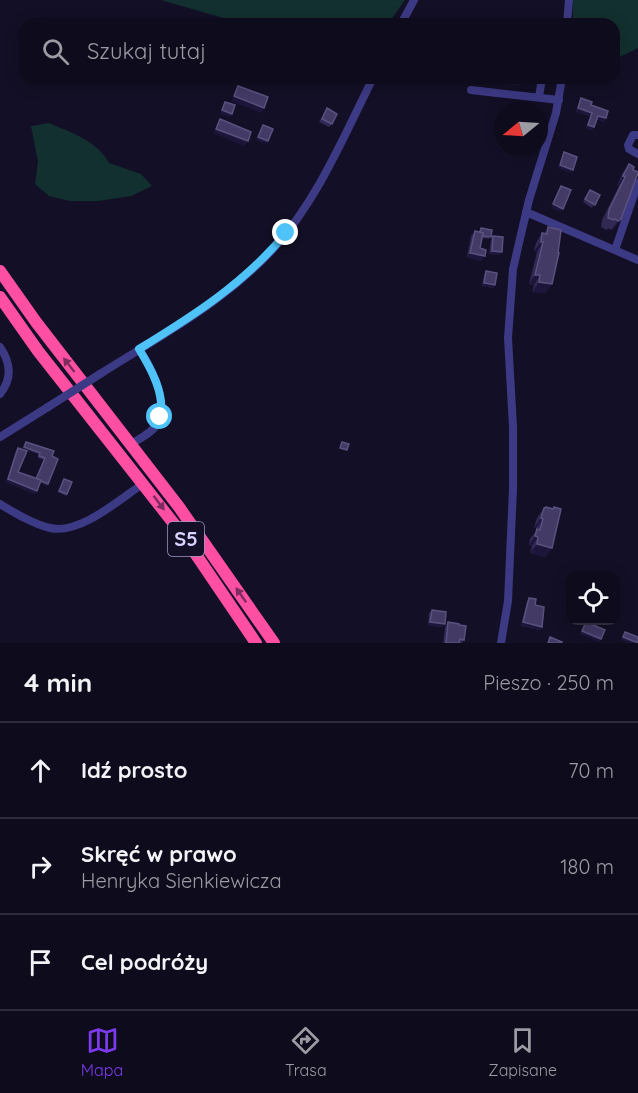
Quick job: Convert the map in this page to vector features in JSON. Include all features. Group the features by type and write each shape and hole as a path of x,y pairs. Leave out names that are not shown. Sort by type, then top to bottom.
{"highway":[{"name":"S5","path":"0,271 36,322 179,507 274,643"},
{"name":"S5","path":"0,297 38,351 183,534 256,643"}],"street":[{"path":"404,18 414,0"},
{"path":"568,18 569,0"},
{"path":"0,437 229,290 260,263 298,217 319,184 371,84"},
{"path":"539,97 541,84"},
{"path":"501,643 508,602 513,489 513,427 508,360 513,269 526,212 551,133 561,84"},
{"path":"471,90 559,100"},
{"path":"638,135 633,135 628,145 629,149 638,154"},
{"path":"615,250 635,202 638,183"},
{"path":"526,212 638,260"},
{"path":"0,347 9,369 6,387 0,394"},
{"path":"131,444 157,425 162,405 154,378 139,349"},
{"path":"0,504 49,528 65,529 80,525 144,483"}],"green space":[{"path":"161,0 405,0 392,18 223,18"},
{"path":"573,0 638,0 638,48 620,57 620,18 573,18"},
{"path":"49,123 83,138 97,148 109,163 141,174 152,186 131,196 98,201 70,201 49,196 35,184 38,162 31,126"}],"building":[{"path":"238,86 268,97 264,108 234,96"},
{"path":"581,98 592,102 591,105 608,111 606,118 598,116 594,127 588,125 592,113 578,108"},
{"path":"225,102 235,105 232,114 222,110"},
{"path":"327,108 337,114 332,124 322,119"},
{"path":"220,119 251,132 248,141 216,129"},
{"path":"263,125 273,129 268,141 258,137"},
{"path":"564,152 577,157 573,170 560,165"},
{"path":"629,164 638,173 621,219 618,221 608,218 609,210"},
{"path":"561,186 571,190 563,209 553,204"},
{"path":"590,190 600,195 595,205 585,199"},
{"path":"548,227 561,230 559,253 552,284 539,282 540,275 535,275 543,242 541,242 542,233 547,234"},
{"path":"481,228 492,230 491,237 483,236 480,232"},
{"path":"475,231 483,233 480,248 486,250 485,256 470,253"},
{"path":"493,236 503,237 502,252 492,251"},
{"path":"486,271 497,273 495,285 484,283"},
{"path":"26,442 54,451 52,456 58,459 48,484 36,479 45,458 39,456 40,453 24,447"},
{"path":"342,442 349,444 347,450 340,448"},
{"path":"18,448 27,451 18,472 41,480 37,491 8,479"},
{"path":"64,479 72,482 67,494 59,491"},
{"path":"546,507 561,509 552,548 537,544 538,537 535,536 537,529 540,530 543,519 541,518"},
{"path":"529,598 536,599 535,605 544,607 542,627 523,622"},
{"path":"432,610 446,612 445,624 430,622"},
{"path":"448,622 466,626 464,640 460,639 459,643 446,643"},
{"path":"585,625 593,625 605,630 601,639 582,631"},
{"path":"625,632 638,637 638,643 623,637"},
{"path":"550,637 562,642 548,643"}],"route":[{"path":"160,417 162,405 157,386 139,349 229,290 260,263 286,233"}]}
